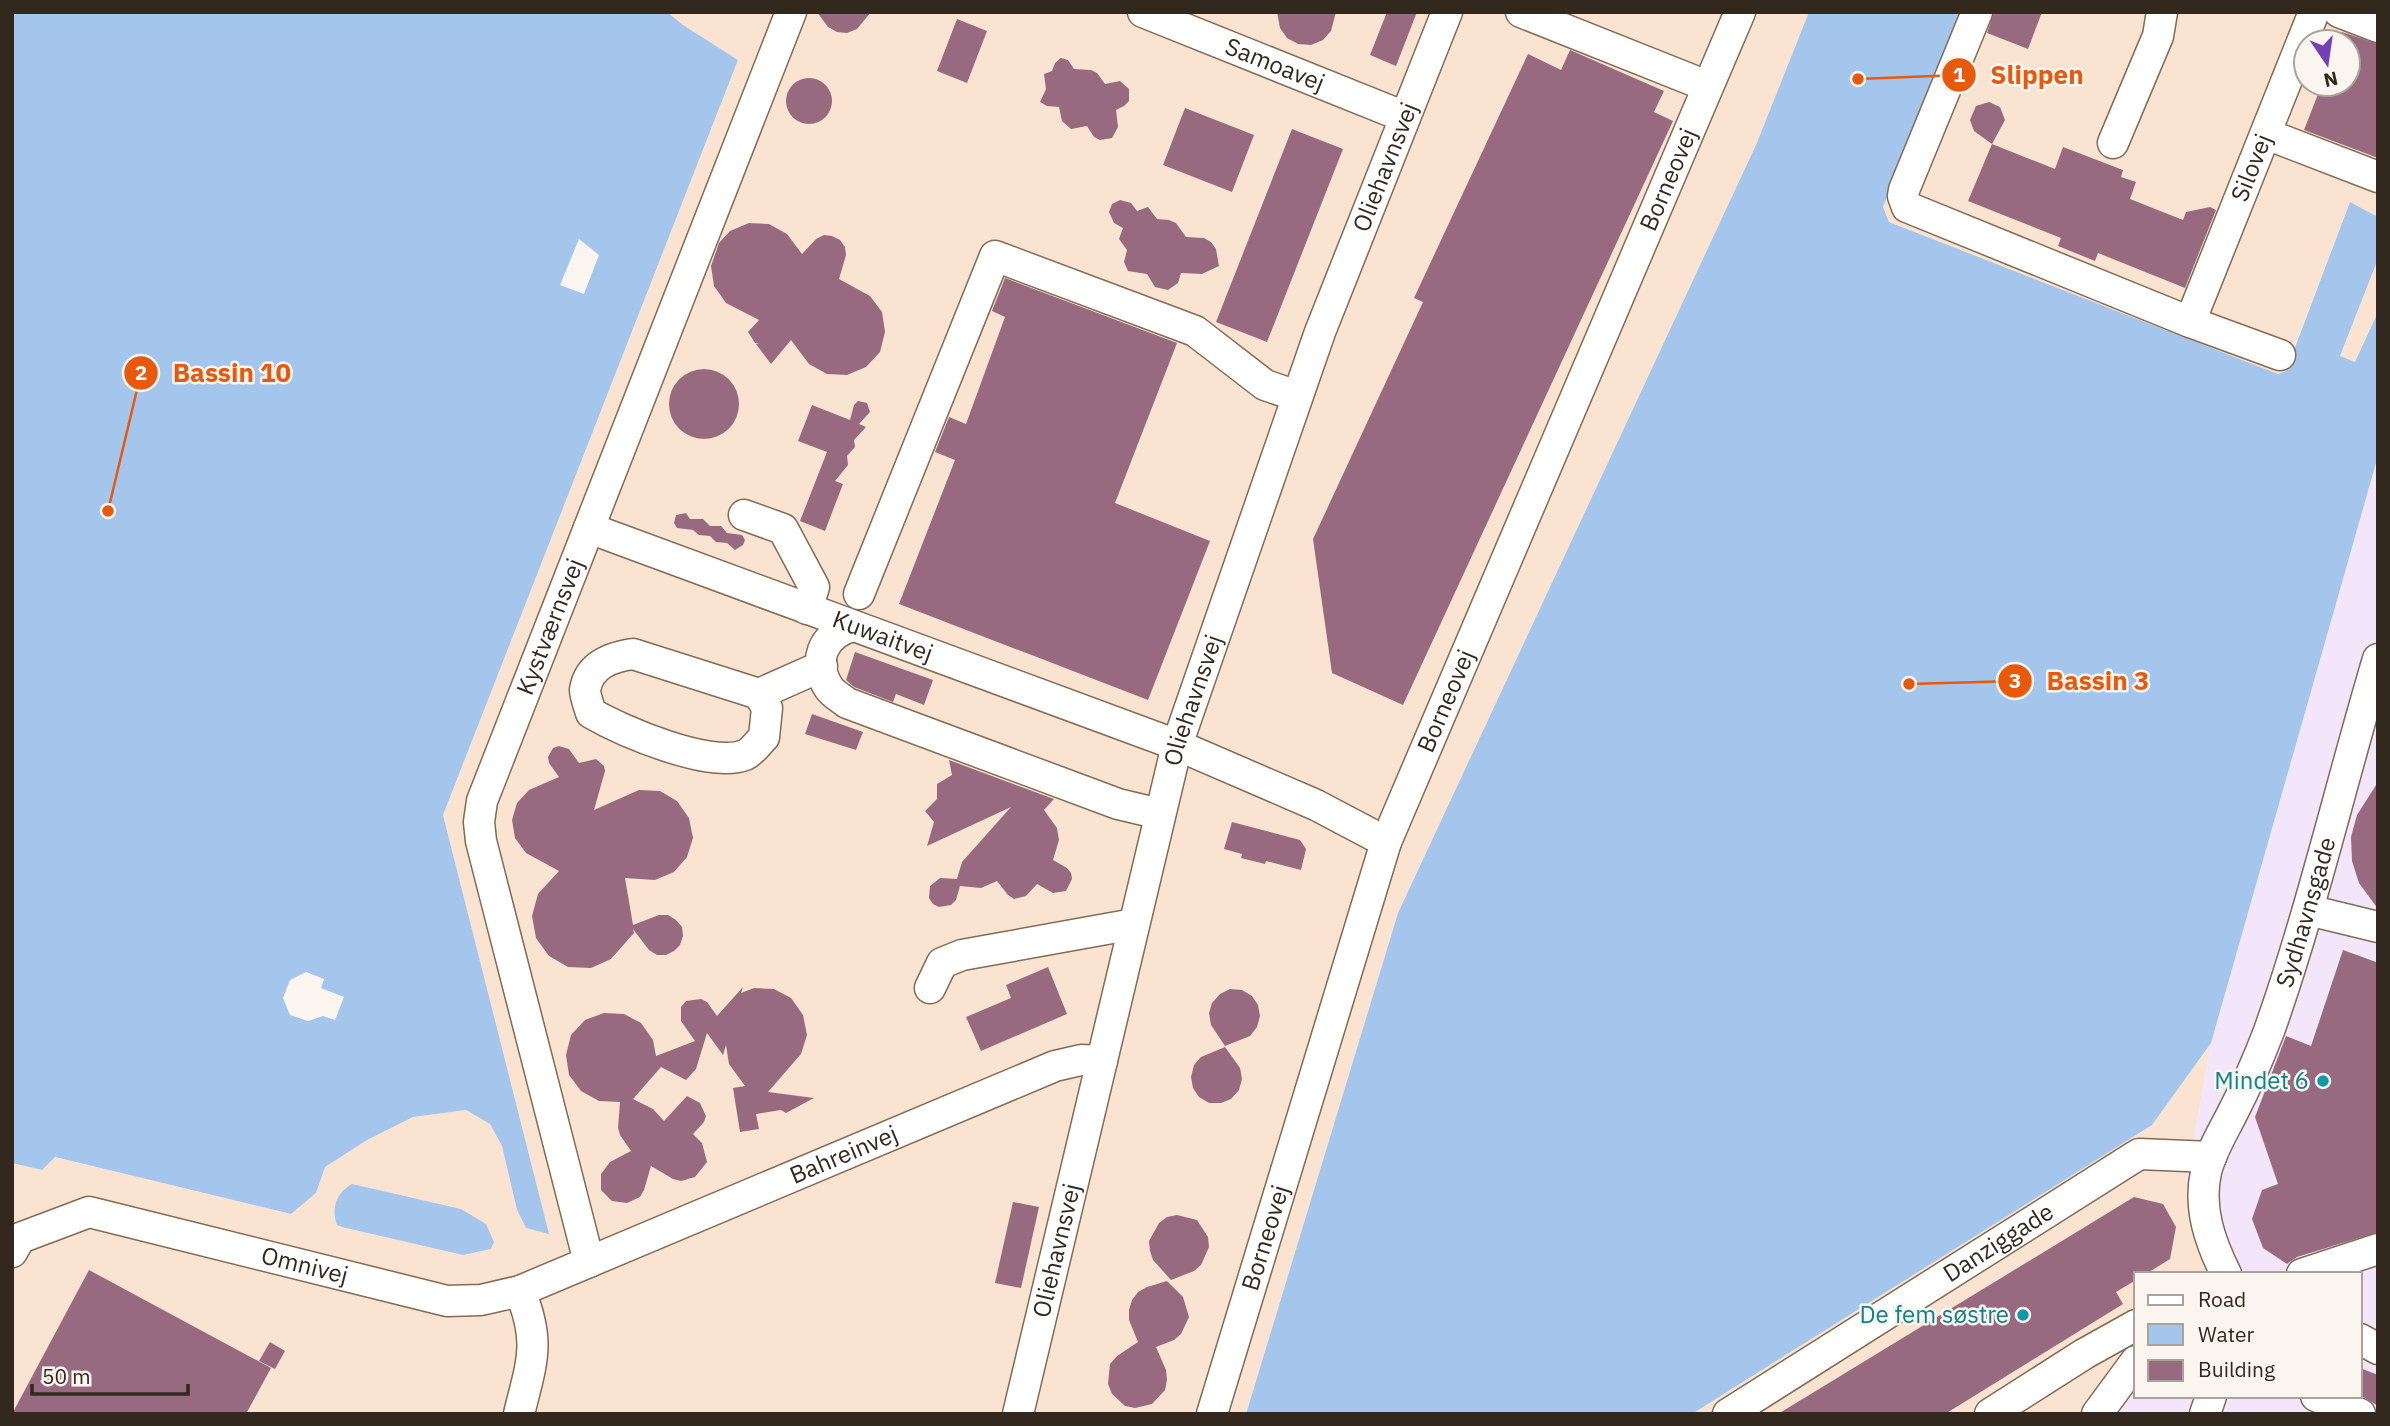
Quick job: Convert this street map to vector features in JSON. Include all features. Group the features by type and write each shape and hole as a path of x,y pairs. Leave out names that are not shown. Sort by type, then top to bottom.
{"street":[{"name":"Kystværnsvej","path":"589,1262 481,841 482,801 791,12"},
{"name":"Samoavej","path":"1143,12 1405,117"},
{"name":"Oliehavnsvej","path":"1018,1414 1177,745 1320,332 1447,12"},
{"path":"1521,12 1707,86"},
{"name":"Borneovej","path":"1212,1414 1386,842 1740,12"},
{"path":"1977,12 1904,190 1907,207 2190,322 2280,355"},
{"path":"2113,143 2158,36 2162,12"},
{"name":"Silovej","path":"2190,322 2314,12"},
{"path":"2339,12 2378,27"},
{"path":"2266,134 2378,177"},
{"path":"859,594 995,256 1195,331 1265,385 1297,396"},
{"path":"744,515 783,529 814,587 807,609"},
{"name":"Kuwaitvej","path":"589,528 1177,745 1316,806 1386,842"},
{"path":"853,626 832,634 825,644 821,658 823,675 831,691 847,703 1118,804 1160,814"},
{"path":"759,694 766,708 764,737 746,755 723,758 702,757 612,725 591,713 585,691 593,672 611,657 633,654 759,694 822,666"},
{"name":"Sydhavnsgade","path":"2225,1272 2214,1250 2206,1223 2205,1184 2211,1157 2268,1033 2308,910 2376,669"},
{"path":"2308,910 2378,927"},
{"path":"930,988 942,963 962,955 1134,925"},
{"name":"Bahreinvej","path":"589,1262 1055,1066 1083,1059 1102,1061"},
{"name":"Danziggade","path":"1728,1414 2139,1154 2211,1157"},
{"name":"Omnivej","path":"12,1252 20,1238 89,1212 447,1301 481,1300 520,1291 589,1262"},
{"path":"2308,1272 2378,1249"},
{"path":"519,1414 532,1362 534,1337 531,1318 520,1291"},
{"path":"1990,1414 2084,1354 2134,1326"},
{"path":"2362,1339 2378,1349"},
{"path":"2097,1414 2134,1364"},
{"path":"2321,1398 2360,1414"}],"shaded area":[{"path":"667,12 1809,12 1756,145 1398,913 1246,1414 12,1414 12,1163 42,1170 54,1157 291,1214 316,1193 325,1167 367,1140 413,1117 466,1110 490,1124 502,1146 517,1210 526,1228 548,1233 443,815 738,60"},
{"path":"1960,12 2378,12 2378,217 2350,202 2285,371 2273,376 1889,222 1883,207"},
{"path":"2378,259 2378,312 2355,362 2340,357"},
{"path":"2378,456 2378,1414 2099,1414 2134,1376 2134,1398 2362,1398 2362,1272 2217,1272 2186,1182 2211,1043"},
{"path":"2211,1043 2186,1182 2217,1272 2134,1272 2134,1376 2099,1414 1692,1414 2152,1125"}],"water":[{"path":"12,12 667,12 738,60 443,815 549,1234 526,1228 517,1210 502,1146 490,1124 466,1110 413,1117 367,1140 325,1167 316,1193 291,1214 55,1157 42,1170 12,1163","holes":["579,239 599,255 584,294 560,285","306,972 324,979 321,988 344,997 335,1020 323,1016 308,1021 290,1015 283,998 290,980"]},
{"path":"1809,12 1960,12 1883,207 1889,222 2278,374 2286,371 2350,202 2378,217 2378,259 2340,356 2355,362 2378,312 2378,456 2211,1043 2152,1125 1692,1414 1246,1414 1398,913 1756,145"},
{"path":"352,1184 461,1209 486,1224 494,1242 491,1249 463,1255 337,1225 336,1202 342,1192"}],"building":[{"path":"817,12 871,12 857,29 847,33 828,27"},
{"path":"1277,12 1336,12 1331,31 1323,40 1311,45 1298,44 1287,38 1280,28"},
{"path":"1387,12 1417,12 1396,66 1370,55"},
{"path":"1994,12 2042,12 2028,49 1987,33"},
{"path":"957,19 987,31 967,83 937,71"},
{"path":"2362,39 2378,44 2378,158 2304,130 2317,98 2362,98"},
{"path":"1570,50 1664,91 1654,112 1673,121 1403,705 1332,673 1313,539 1423,302 1414,298 1528,54 1561,70"},
{"path":"1061,58 1068,60 1074,69 1097,73 1105,84 1120,81 1129,89 1129,101 1116,110 1118,127 1112,138 1100,140 1094,137 1087,126 1071,129 1062,121 1059,107 1040,102 1046,89 1044,74 1052,71"},
{"path":"809,78 825,85 832,101 825,117 809,124 793,117 786,101 793,85"},
{"path":"1989,102 2000,107 2005,120 1992,144 1974,131 1970,120 1976,106"},
{"path":"1185,108 1254,135 1232,192 1163,165"},
{"path":"1292,129 1343,149 1267,342 1216,322"},
{"path":"1992,144 2055,169 2063,147 2123,170 2121,177 2136,182 2130,199 2183,220 2186,212 2210,207 2216,210 2185,288 2098,253 2095,261 2058,246 2061,238 1968,201"},
{"path":"1120,200 1131,203 1137,211 1148,207 1157,219 1176,223 1186,237 1204,238 1211,242 1216,249 1219,266 1202,274 1181,273 1178,283 1168,290 1155,287 1147,274 1128,271 1124,262 1127,250 1119,239 1123,228 1114,223 1109,212 1112,204"},
{"path":"749,223 769,224 787,234 802,254 816,239 824,235 840,240 846,255 839,279 870,296 882,312 885,332 880,352 866,367 847,375 827,374 809,364 791,340 771,364 756,344 759,343 755,343 748,332 759,320 726,303 714,286 711,266 719,243 730,231"},
{"path":"1005,278 1177,343 1115,503 1210,541 1148,700 899,604 955,460 935,452 949,417 966,424 1005,317 992,311"},
{"path":"697,369 711,369 724,375 733,384 739,404 737,417 729,429 711,439 697,439 684,433 675,424 669,411 669,397 675,384 684,375"},
{"path":"858,401 867,403 870,412 859,424 866,427 854,440 855,447 847,456 848,465 835,481 843,484 825,531 800,521 827,452 798,441 812,405 850,420 854,405"},
{"path":"686,513 690,519 703,519 710,526 721,526 727,533 742,535 745,540 743,545 735,550 727,543 716,542 710,536 677,528 674,523 676,515"},
{"path":"855,652 933,680 924,705 896,694 893,702 854,687 846,680"},
{"path":"812,714 863,732 856,750 805,734"},
{"path":"559,746 569,749 579,763 596,759 604,766 594,810 639,790 660,791 677,801 689,818 693,838 687,857 674,872 655,880 625,878 633,925 659,915 668,915 682,927 680,945 674,951 657,955 649,950 633,929 634,933 611,959 591,968 568,967 549,956 536,938 532,916 538,894 559,871 526,853 515,838 512,820 517,803 529,790 559,777 548,757 553,748"},
{"path":"949,760 1054,799 1044,810 1057,828 1059,840 1053,860 1071,873 1072,879 1066,891 1053,893 1037,884 1026,896 1014,899 997,881 981,888 960,886 956,900 951,905 939,907 933,904 929,898 930,886 940,878 957,879 962,862 1011,807 927,846 934,822 925,811 937,799 937,784 952,775"},
{"path":"2378,782 2378,909 2359,883 2352,861 2351,837 2357,815"},
{"path":"1232,822 1300,840 1306,849 1301,870 1241,858 1242,854 1224,849"},
{"name":"Mindet 6","path":"2343,950 2376,962 2378,968 2378,1232 2297,1257 2287,1264 2263,1248 2252,1219 2262,1190 2278,1184 2255,1117 2286,1036 2311,1046"},
{"path":"1048,967 1067,1014 981,1051 966,1017 1011,998 1006,985"},
{"path":"743,987 741,993 754,988 774,989 791,998 803,1015 807,1035 801,1054 768,1092 814,1098 786,1113 781,1110 756,1114 759,1129 740,1132 733,1088 745,1086 729,1064 726,1045 723,1055 707,1033 696,1069 686,1080 661,1067 633,1099 653,1109 664,1121 687,1096 700,1103 706,1116 693,1134 702,1143 707,1162 695,1177 681,1181 651,1166 640,1197 627,1203 612,1201 601,1190 601,1174 610,1162 631,1151 618,1128 620,1102 599,1101 581,1091 569,1075 566,1055 571,1035 585,1020 604,1013 624,1014 641,1023 653,1040 656,1056 695,1041 681,1021 681,1007 686,1001 701,999 707,1002 717,1016"},
{"path":"1230,989 1242,990 1252,996 1258,1005 1260,1016 1257,1027 1250,1036 1225,1046 1211,1025 1209,1013 1212,1003 1220,994"},
{"path":"1225,1047 1240,1068 1242,1079 1239,1090 1231,1099 1221,1103 1209,1103 1199,1097 1193,1088 1191,1077 1194,1065 1201,1057"},
{"name":"De fem søstre","path":"2134,1197 2163,1204 2176,1227 2170,1259 2149,1272 2134,1272 2134,1281 2116,1292 2123,1304 1945,1414 1778,1414"},
{"path":"1013,1202 1039,1207 1021,1288 995,1283"},
{"path":"1177,1215 1197,1220 1208,1237 1209,1247 1201,1265 1194,1271 1171,1280 1153,1260 1149,1241 1159,1223 1167,1217"},
{"path":"89,1270 271,1368 246,1414 12,1414"},
{"path":"1167,1281 1183,1297 1189,1317 1181,1334 1156,1347 1166,1370 1165,1390 1152,1404 1135,1408 1125,1406 1112,1394 1108,1384 1110,1364 1138,1342 1129,1320 1132,1300 1138,1292 1147,1287"},
{"path":"270,1342 285,1351 275,1369 259,1361"},
{"path":"2362,1369 2378,1375 2378,1406 2362,1396"}],"place":[{"name":"Slippen","path":"1858,79"},
{"name":"Bassin 10","path":"108,511"},
{"name":"Bassin 3","path":"1909,684"},
{"name":"Mindet 6","path":"2323,1081"},
{"name":"De fem søstre","path":"2023,1315"}]}
